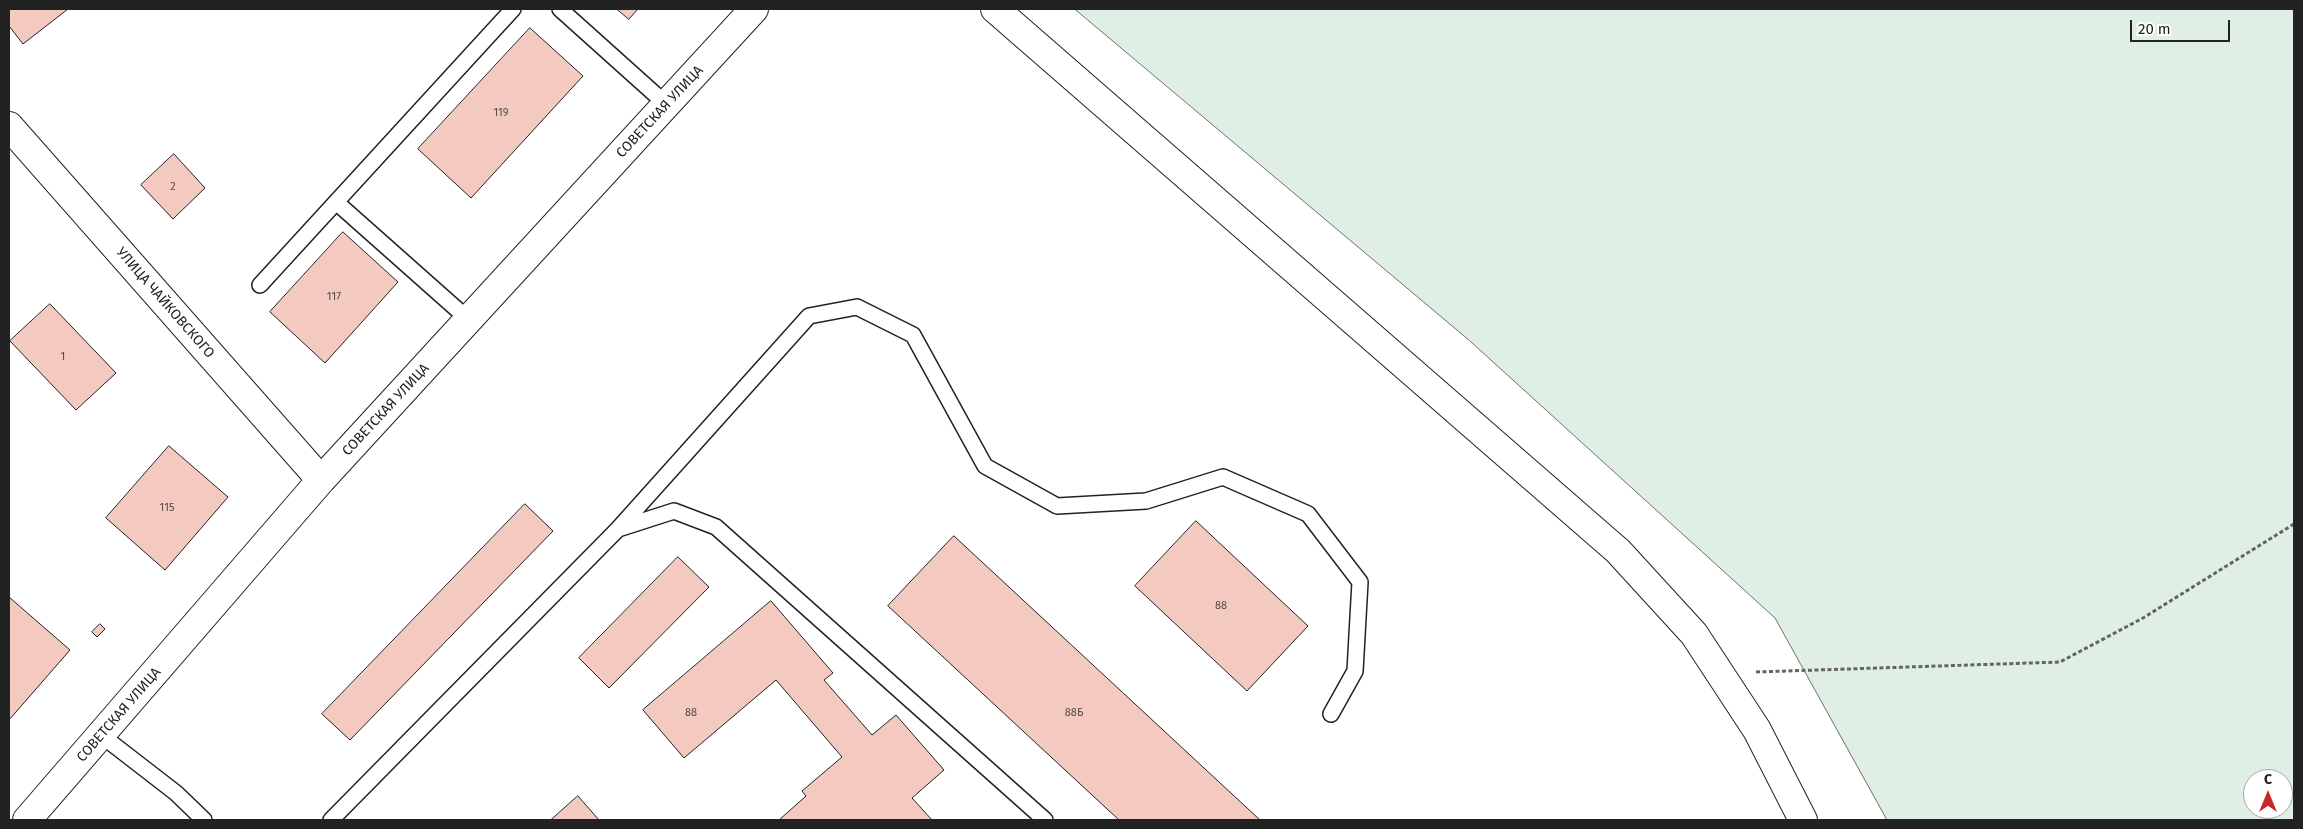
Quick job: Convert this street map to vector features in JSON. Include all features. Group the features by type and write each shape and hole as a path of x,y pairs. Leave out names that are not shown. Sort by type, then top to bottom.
{"main road":[{"name":"СОВЕТСКАЯ УЛИЦА","path":"27,820 321,480 717,52 754,9"},
{"path":"717,52 774,9"},
{"path":"995,9 1618,551 1694,634 1757,730 1803,820"},
{"path":"1003,9 1020,30"},
{"name":"УЛИЦА ЧАЙКОВСКОГО","path":"9,126 321,480"}],"lane":[{"path":"260,285 513,9"},
{"path":"560,9 667,106"},
{"path":"336,202 469,320"},
{"path":"330,820 618,529 809,316 857,308 913,335 985,466 1057,506 1146,501 1223,477 1308,514 1360,582 1355,671 1331,714"},
{"path":"618,529 674,511 716,527 1045,820"},
{"path":"101,735 176,793 204,820"}],"path":[{"path":"1720,674 2060,662 2143,618 2294,524"}],"green space":[{"path":"1075,9 2294,9 2294,820 1887,820 1775,618 1470,341"}],"building":[{"path":"9,9 68,9 23,44 9,26"},
{"path":"617,9 638,9 629,19"},
{"path":"530,28 583,76 471,198 418,149"},
{"path":"174,154 205,188 173,219 141,185"},
{"path":"343,232 398,282 325,363 270,312"},
{"path":"50,304 116,373 76,410 10,341"},
{"path":"169,446 228,497 165,570 106,518"},
{"path":"525,504 553,531 350,740 322,714"},
{"path":"1196,521 1308,626 1247,691 1135,586"},
{"path":"954,536 1260,820 1119,820 888,606"},
{"path":"678,557 709,587 609,688 579,658"},
{"path":"9,597 70,650 9,720"},
{"path":"771,601 833,673 824,680 872,735 896,715 944,770 912,798 932,820 779,820 806,796 802,791 842,757 776,680 684,758 643,710"},
{"path":"100,624 105,629 97,637 92,632"},
{"path":"578,796 599,820 551,820"}]}
